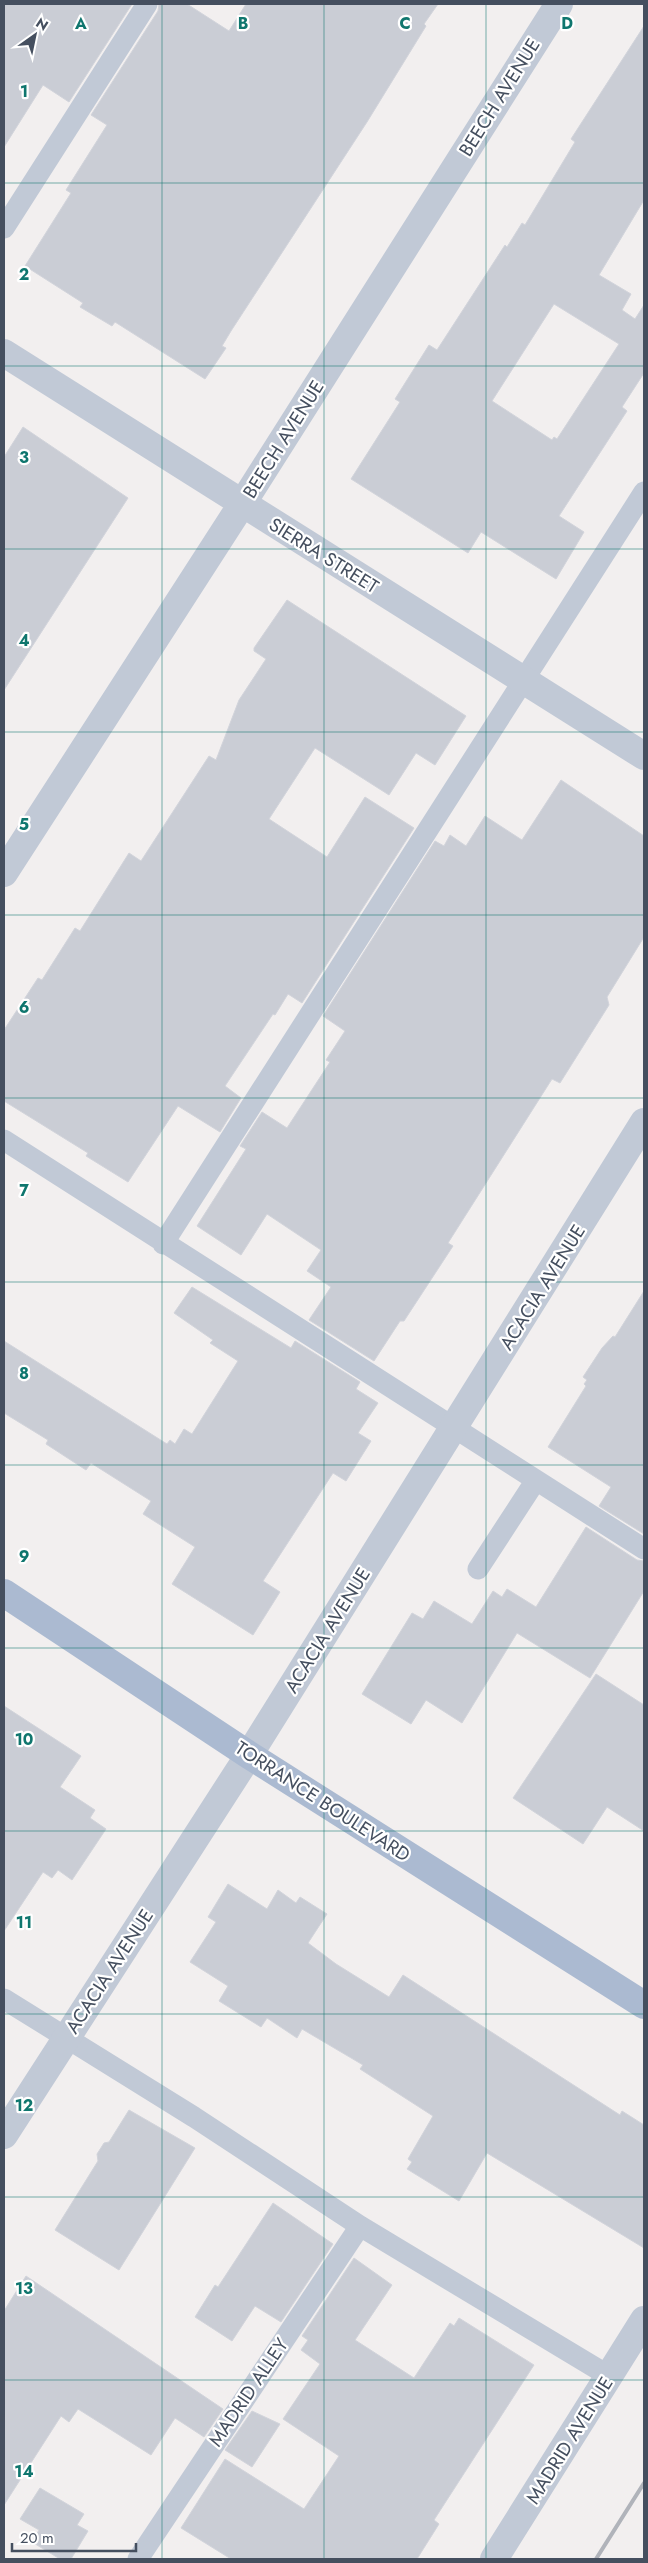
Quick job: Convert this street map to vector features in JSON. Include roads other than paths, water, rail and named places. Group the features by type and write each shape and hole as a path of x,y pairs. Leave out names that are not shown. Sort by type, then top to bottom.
{"main road":[{"name":"TORRANCE BOULEVARD","path":"4,1593 250,1755 644,2005"}],"street":[{"name":"BEECH AVENUE","path":"4,873 242,504 558,4"},
{"name":"SIERRA STREET","path":"4,353 644,756"},
{"name":"ACACIA AVENUE","path":"4,2134 250,1755 644,1122"},
{"name":"MADRID AVENUE","path":"494,2559 644,2320"}],"lane":[{"path":"4,228 147,4"},
{"path":"163,1244 644,492"},
{"path":"4,1140 163,1244 644,1549"},
{"path":"478,1569 536,1480"},
{"path":"4,1999 65,2039 194,2117 360,2226 609,2376"},
{"name":"MADRID ALLEY","path":"138,2559 360,2226"}],"railway":[{"path":"596,2559 644,2483"}]}
